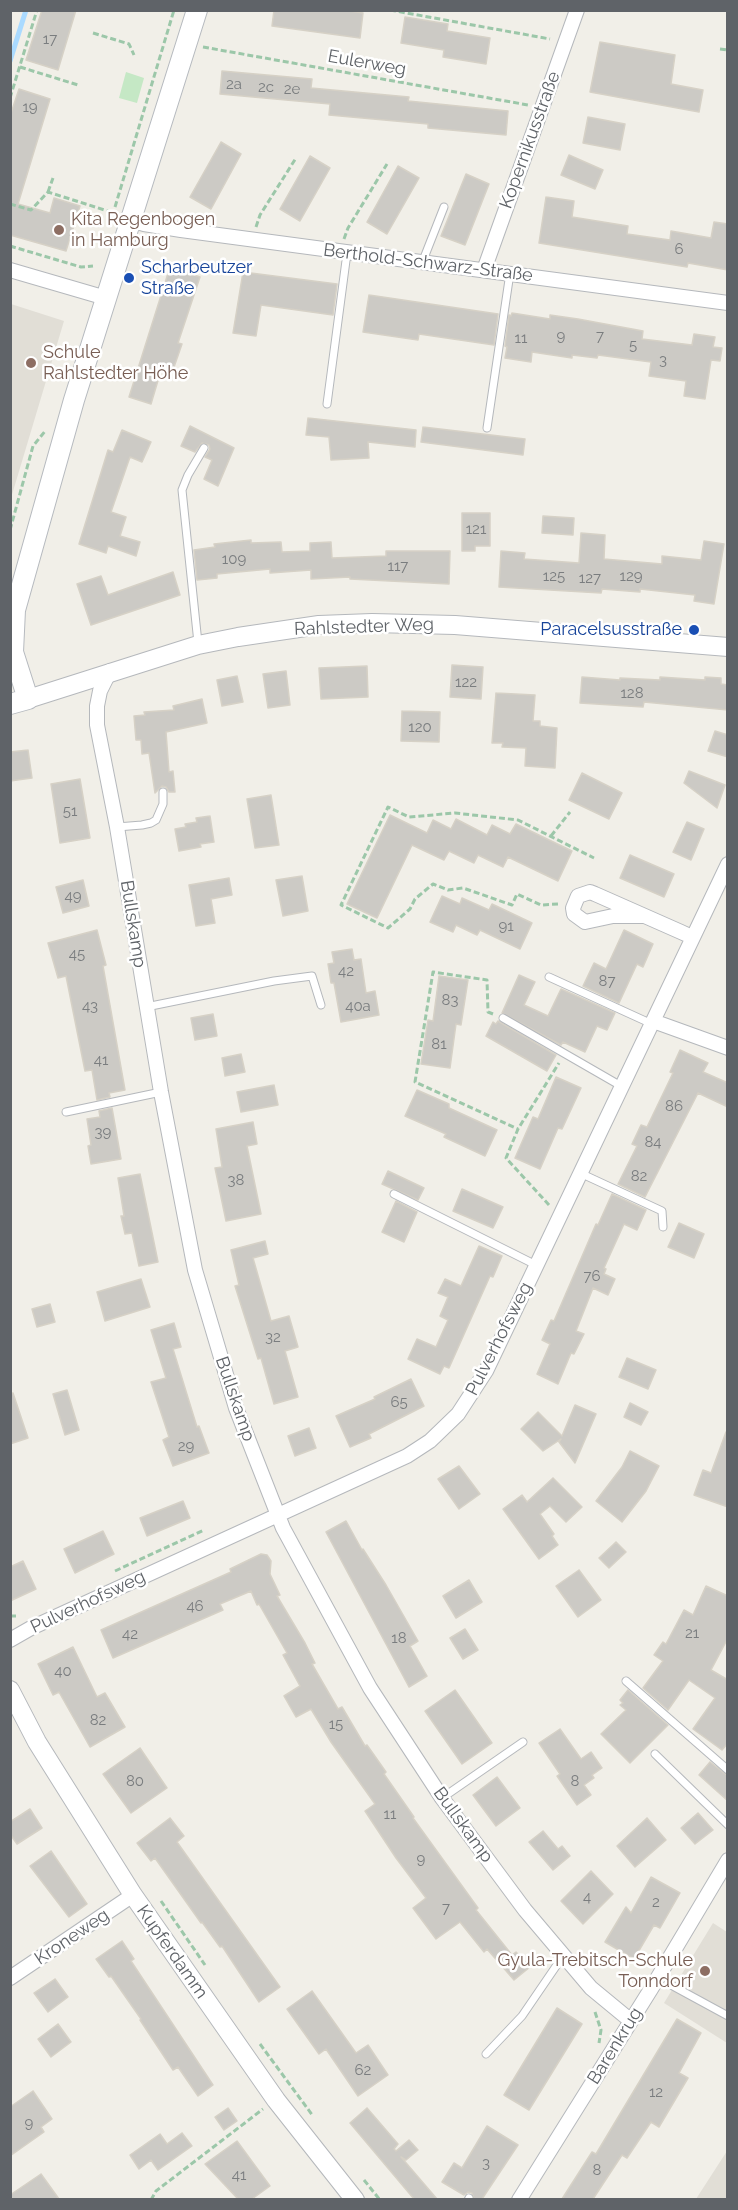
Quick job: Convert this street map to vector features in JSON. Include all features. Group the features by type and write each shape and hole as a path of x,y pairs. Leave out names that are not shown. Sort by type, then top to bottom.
{"main road":[{"path":"19,701 13,652 13,615 74,400 198,10"}],"street":[{"name":"Kopernikusstraße","path":"484,270 577,10"},
{"name":"Berthold-Schwarz-Straße","path":"130,220 150,226 344,253 728,303"},
{"path":"10,270 106,298"},
{"name":"Rahlstedter Weg","path":"19,701 198,645 319,625 372,622 455,625 728,647"},
{"name":"Bullskamp","path":"110,671 100,691 97,725 117,827 161,1092 195,1270 236,1408 278,1515 370,1688 442,1798 525,1910 591,1988 631,2021"},
{"name":"Pulverhofsweg","path":"10,1640 31,1628 407,1456 445,1428 470,1398 486,1371 728,864"},
{"path":"644,915 692,937"},
{"path":"653,1022 728,1048"},
{"name":"Kupferdamm","path":"10,1690 37,1742 133,1895 276,2100 348,2197"},
{"name":"Barenkrug","path":"519,2199 631,2021 728,1860"},
{"name":"Kroneweg","path":"10,1978 133,1895"}],"lane":[{"path":"422,263 444,207"},
{"path":"327,404 344,253"},
{"path":"487,428 510,273"},
{"path":"198,645 182,490 204,448"},
{"path":"117,827 142,825 156,820 164,804 163,792"},
{"path":"146,1007 274,981 312,976 321,1005"},
{"path":"549,977 653,1022"},
{"path":"503,1018 621,1086"},
{"path":"66,1112 161,1092"},
{"path":"580,1173 662,1211 663,1227"},
{"path":"394,1194 536,1265"},
{"path":"626,1681 728,1770"},
{"path":"442,1798 523,1742"},
{"path":"655,1754 728,1825"},
{"path":"486,2054 522,2016 563,1956"},
{"path":"670,1985 728,2016"}],"path":[{"path":"10,98 38,10"},
{"path":"48,192 116,214 115,204 174,10"},
{"path":"390,10 566,42"},
{"path":"93,33 129,44 134,55"},
{"name":"Eulerweg","path":"187,44 542,108"},
{"path":"720,49 728,50"},
{"path":"20,68 78,85"},
{"path":"254,240 260,214 297,158"},
{"path":"344,253 344,239 348,228 387,164"},
{"path":"10,204 31,210 48,192 53,178"},
{"path":"10,246 81,267 93,266"},
{"path":"10,530 33,446"},
{"path":"563,904 541,905 517,894 512,905 463,888 448,890 433,885 415,899 410,909 388,928 341,905 388,807 409,817 455,813 518,820 594,858"},
{"path":"551,836 555,828 562,824 570,812"},
{"path":"503,1018 488,1012 488,980 433,972 415,1082 518,1129"},
{"path":"549,1205 506,1158 518,1129 566,1053"},
{"path":"160,1900 206,1966"},
{"path":"257,2039 314,2117"},
{"path":"152,2199 156,2191 264,2109"},
{"path":"359,2175 380,2199"}],"shaded area":[{"name":"Schule Rahlstedter Höhe","path":"10,304 64,321 11,498"},
{"name":"Gyula-Trebitsch-Schule Tonndorf","path":"713,1923 727,1932 727,2043 664,2003"},
{"path":"727,2151 727,2199 696,2199"}],"green space":[{"path":"126,72 144,78 137,103 119,98"}],"building":[{"path":"42,10 76,10 58,70 26,60"},
{"path":"274,10 343,10 363,13 360,38 272,26"},
{"path":"405,17 448,24 447,31 490,38 486,64 443,57 444,50 401,43"},
{"path":"600,42 675,55 671,84 703,90 699,112 590,92"},
{"path":"222,71 312,79 311,88 409,97 408,101 508,111 506,135 428,128 428,124 329,115 330,104 220,94"},
{"path":"19,89 50,99 18,204 50,213 54,198 80,206 66,251 10,235 10,116"},
{"path":"588,117 625,124 620,150 583,143"},
{"path":"221,142 241,154 211,209 190,197"},
{"path":"569,155 603,170 595,189 561,175"},
{"path":"310,156 330,168 300,221 280,209"},
{"path":"398,166 419,178 387,234 367,222"},
{"path":"466,174 489,184 465,245 441,236"},
{"path":"546,197 574,201 572,217 628,226 627,234 670,240 671,231 711,238 714,222 728,224 728,270 688,263 687,267 539,243"},
{"path":"170,267 200,277 178,343 182,344 173,370 162,367 151,404 129,397"},
{"path":"243,272 337,284 333,315 261,305 256,336 233,333"},
{"path":"369,295 498,314 494,345 419,334 418,340 363,332"},
{"path":"512,313 550,319 550,315 578,319 643,331 642,339 692,345 694,334 715,337 713,347 722,348 720,361 711,360 705,399 684,396 686,381 649,376 651,362 598,355 597,358 572,355 572,358 532,352 531,362 505,358 509,315 511,316"},
{"path":"308,418 416,430 415,447 368,442 369,458 331,460 329,437 306,435"},
{"path":"190,426 234,448 218,486 204,479 212,460 205,457 210,449 209,445 202,443 195,452 181,446"},
{"path":"423,427 525,439 523,455 421,442"},
{"path":"122,430 151,442 142,462 130,457 111,512 126,517 120,536 140,542 136,556 108,546 106,553 79,544 108,450 113,452"},
{"path":"462,513 490,513 490,546 475,546 475,551 462,551"},
{"path":"543,516 574,518 573,535 542,533"},
{"path":"581,533 605,535 604,559 662,564 662,556 701,560 704,541 724,544 714,604 694,601 695,595 640,589 640,592 602,589 601,593 499,587 501,551 525,553 524,559 579,563"},
{"path":"251,540 251,543 281,542 282,552 310,551 310,543 331,542 332,558 386,556 386,551 450,551 449,584 350,579 350,577 311,579 311,570 270,573 270,569 217,574 217,578 197,580 194,550 215,547 214,544"},
{"path":"173,572 180,595 91,625 77,584 101,576 108,595"},
{"path":"452,665 483,667 481,699 450,697"},
{"path":"367,666 368,697 321,699 319,668"},
{"path":"286,671 290,705 268,708 263,674"},
{"path":"237,676 243,702 222,706 217,680"},
{"path":"582,677 620,680 620,678 660,680 660,677 705,680 705,677 721,678 721,684 728,685 728,710 644,702 643,707 580,703"},
{"path":"496,693 535,695 533,721 540,721 540,726 557,728 555,768 525,766 526,748 502,747 503,743 492,743"},
{"path":"202,699 207,723 166,732 169,772 173,771 175,792 169,792 166,787 162,786 155,793 149,753 142,754 141,740 136,740 134,716 145,715 144,712 174,710 173,706"},
{"path":"402,711 440,712 439,742 401,741"},
{"path":"715,731 728,735 728,757 708,751"},
{"path":"28,750 32,778 10,781 10,752"},
{"path":"689,771 725,785 717,808 684,783"},
{"path":"582,773 622,793 609,819 569,800"},
{"path":"80,779 90,838 60,843 51,784"},
{"path":"271,795 279,845 255,848 247,799"},
{"path":"390,815 427,833 433,820 451,829 456,819 487,835 492,825 510,834 516,824 572,851 558,881 508,857 503,867 478,855 474,863 449,851 444,860 412,845 377,918 347,904"},
{"path":"210,816 214,842 179,851 175,829 197,822 196,818"},
{"path":"687,822 704,829 691,860 673,852"},
{"path":"630,855 674,874 664,897 620,878"},
{"path":"302,876 308,911 283,916 276,880"},
{"path":"229,878 232,895 211,899 215,923 196,926 189,885"},
{"path":"83,880 89,906 63,913 56,887"},
{"path":"442,896 460,904 462,898 489,910 492,904 532,923 520,949 480,930 477,935 456,925 453,932 430,922"},
{"path":"97,930 106,965 103,966 125,1090 109,1093 110,1097 97,1100 92,1070 85,1071 66,976 58,978 48,943"},
{"path":"624,930 653,944 643,967 637,964 619,1003 583,986 594,963 606,969"},
{"path":"352,949 354,960 361,959 366,993 375,991 379,1015 341,1022 328,964 334,963 332,952"},
{"path":"519,975 535,982 524,1005 548,1016 561,989 615,1013 607,1030 597,1026 585,1052 563,1042 561,1045 502,1013"},
{"path":"439,976 468,980 461,1025 456,1024 450,1068 421,1064 428,1020 433,1021"},
{"path":"213,1014 217,1036 195,1040 191,1018"},
{"path":"498,1021 556,1055 547,1071 486,1036 493,1022 496,1024"},
{"path":"680,1050 708,1063 703,1072 728,1083 728,1107 698,1093 645,1197 618,1184 637,1146 632,1144 641,1125 647,1127 673,1073 670,1072"},
{"path":"241,1054 245,1072 225,1076 222,1058"},
{"path":"556,1077 581,1088 562,1129 558,1128 540,1169 515,1158 533,1117 538,1119"},
{"path":"274,1085 278,1105 241,1112 237,1092"},
{"path":"417,1090 497,1130 485,1156 444,1137 446,1134 405,1116"},
{"path":"112,1108 121,1159 91,1164 87,1119 100,1117 99,1111"},
{"path":"253,1122 257,1144 247,1146 261,1214 226,1221 215,1168 222,1167 216,1129"},
{"path":"388,1171 424,1188 418,1200 382,1184"},
{"path":"140,1174 158,1262 139,1266 132,1233 125,1234 118,1178"},
{"path":"462,1189 503,1207 493,1228 453,1211"},
{"path":"612,1194 646,1210 637,1230 624,1224 604,1268 606,1269 604,1274 615,1279 608,1295 593,1288 576,1331 584,1334 574,1354 571,1353 558,1384 537,1374 550,1344 542,1340 551,1320 554,1321 596,1224 598,1225"},
{"path":"396,1201 417,1212 404,1242 382,1232"},
{"path":"679,1223 704,1234 694,1258 668,1247"},
{"path":"265,1241 268,1254 253,1258 271,1321 289,1316 298,1347 285,1351 298,1397 274,1404 261,1358 258,1359 235,1286 239,1285 231,1250"},
{"path":"479,1246 502,1256 493,1277 490,1276 449,1368 444,1366 440,1374 408,1359 417,1339 436,1347 448,1320 440,1316 448,1297 438,1293 445,1279 461,1286"},
{"path":"141,1279 150,1307 105,1321 97,1292"},
{"path":"50,1304 55,1322 37,1327 32,1309"},
{"path":"174,1323 181,1347 173,1349 197,1427 199,1426 209,1453 173,1466 163,1440 169,1437 151,1382 166,1378 151,1330"},
{"path":"627,1358 656,1370 648,1389 619,1377"},
{"path":"411,1379 424,1406 369,1434 371,1438 350,1447 336,1416 375,1399 374,1397"},
{"path":"67,1390 79,1430 65,1435 53,1394"},
{"path":"13,1393 28,1438 10,1444 10,1394"},
{"path":"630,1403 648,1412 641,1425 624,1417"},
{"path":"575,1405 596,1414 575,1463 559,1442 561,1439 543,1451 521,1429 538,1412 562,1436"},
{"path":"309,1428 316,1448 295,1456 288,1436"},
{"path":"726,1432 728,1432 728,1507 694,1495 703,1470 711,1473"},
{"path":"630,1451 659,1466 646,1491 622,1522 596,1501 622,1467"},
{"path":"459,1466 480,1494 459,1509 438,1479"},
{"path":"553,1478 582,1507 566,1522 550,1506 540,1514 554,1534 552,1536 558,1545 539,1559 503,1509 522,1495 527,1502"},
{"path":"183,1501 190,1518 147,1536 140,1518"},
{"path":"346,1521 418,1641 410,1646 427,1676 409,1687 326,1532"},
{"path":"103,1531 114,1554 75,1573 64,1549"},
{"path":"616,1542 626,1552 609,1568 599,1558"},
{"path":"261,1554 267,1555 271,1561 270,1574 280,1595 277,1596 305,1643 315,1663 312,1664 338,1709 342,1707 365,1746 367,1745 386,1772 384,1774 413,1818 478,1908 476,1910 512,1955 516,1952 530,1967 514,1980 487,1949 484,1952 460,1922 436,1939 413,1908 426,1898 365,1811 375,1804 331,1742 311,1709 296,1717 284,1696 300,1686 283,1655 287,1653 259,1604 257,1605 251,1591 220,1604 223,1610 113,1658 101,1630 231,1572 230,1569"},
{"path":"23,1561 36,1589 10,1601 10,1567"},
{"path":"579,1570 601,1600 578,1617 556,1586"},
{"path":"469,1580 482,1602 456,1618 443,1596"},
{"path":"706,1586 728,1596 728,1638 711,1670 728,1680 728,1743 722,1750 693,1729 715,1698 689,1680 668,1710 643,1688 663,1661 654,1655 663,1642 666,1644 684,1610 693,1615"},
{"path":"465,1629 478,1650 463,1659 450,1638"},
{"path":"73,1647 97,1697 105,1693 125,1727 90,1747 59,1692 53,1695 38,1664"},
{"path":"455,1690 492,1743 462,1764 425,1711"},
{"path":"628,1690 668,1725 630,1763 601,1734 626,1710 620,1705 623,1703 620,1700"},
{"path":"560,1729 581,1759 591,1752 602,1768 584,1785 591,1795 577,1805 557,1776 560,1774 539,1743"},
{"path":"140,1748 167,1788 131,1813 103,1774"},
{"path":"710,1762 728,1776 728,1801 699,1775"},
{"path":"497,1777 520,1808 496,1826 473,1795"},
{"path":"30,1809 42,1828 17,1844 10,1834 10,1822"},
{"path":"698,1813 713,1830 695,1844 681,1828"},
{"path":"170,1818 184,1836 177,1842 280,1987 259,2002 222,1946 220,1947 201,1923 155,1858 151,1861 137,1843"},
{"path":"647,1818 666,1840 635,1867 617,1846"},
{"path":"543,1831 558,1849 562,1846 570,1856 553,1870 529,1842"},
{"path":"51,1851 87,1904 69,1917 30,1866"},
{"path":"591,1871 613,1894 583,1924 561,1901"},
{"path":"651,1877 680,1893 660,1928 654,1925 634,1959 605,1942 626,1907 631,1913"},
{"path":"122,1941 134,1959 131,1961 213,2085 198,2096 178,2067 173,2070 141,2019 111,1976 109,1977 96,1959"},
{"path":"55,1979 68,1997 48,2012 34,1993"},
{"path":"312,1991 356,2053 368,2045 388,2075 358,2096 326,2049 319,2054 287,2009"},
{"path":"557,2008 582,2024 529,2110 504,2095"},
{"path":"677,2019 701,2033 679,2073 688,2078 659,2127 651,2122 627,2158 622,2155 593,2199 562,2199 592,2152 596,2154"},
{"path":"58,2024 71,2042 51,2057 38,2039"},
{"path":"33,2091 52,2119 41,2127 44,2132 10,2156 10,2107"},
{"path":"228,2108 237,2121 224,2130 215,2117"},
{"path":"367,2108 398,2144 394,2149 396,2151 409,2140 418,2150 406,2160 401,2157 437,2199 414,2199 350,2123"},
{"path":"487,2126 518,2145 482,2199 474,2199 472,2193 468,2192 464,2195 442,2182 454,2163 462,2168"},
{"path":"182,2133 192,2146 158,2170 151,2160 139,2169 130,2155 160,2134 167,2144"},
{"path":"237,2141 270,2186 252,2199 238,2199 205,2164"},
{"path":"41,2174 59,2199 10,2199 10,2195"}],"waterway":[{"path":"10,61 26,10"}],"place":[{"name":"Kita Regenbogen in Hamburg","path":"59,230"},
{"name":"Scharbeutzer Straße","path":"129,278"},
{"name":"Schule Rahlstedter Höhe","path":"31,363"},
{"name":"Paracelsusstraße","path":"694,630"},
{"name":"Gyula-Trebitsch-Schule Tonndorf","path":"705,1971"}]}
